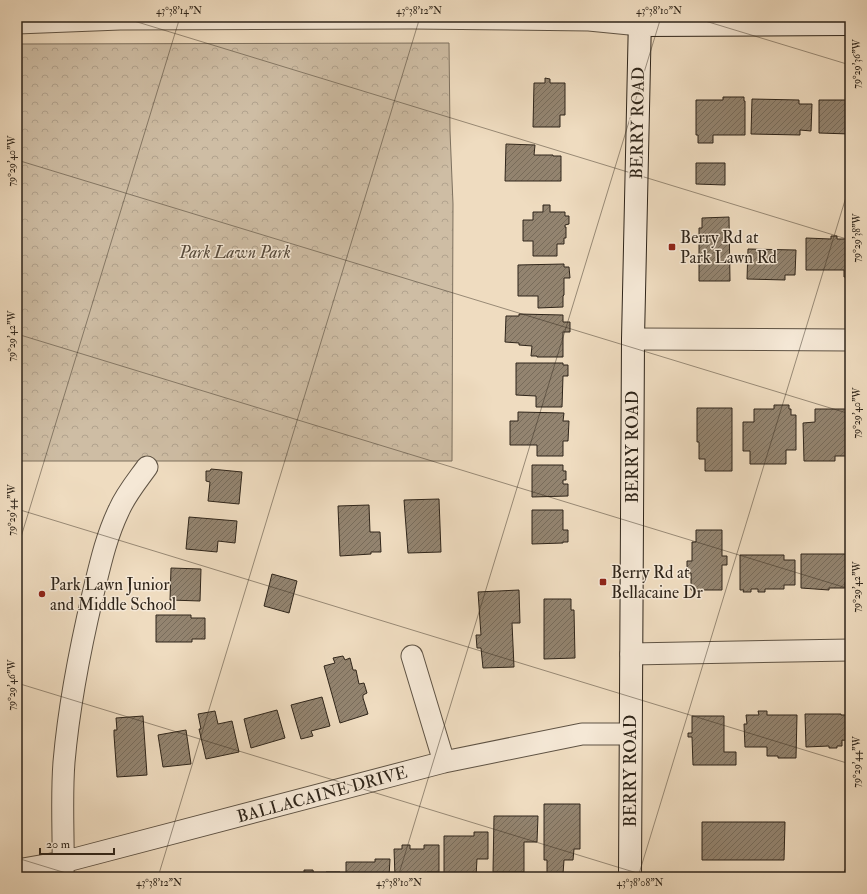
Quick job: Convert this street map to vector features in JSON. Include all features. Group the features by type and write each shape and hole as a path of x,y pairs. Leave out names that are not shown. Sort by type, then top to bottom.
{"street":[{"path":"17,23 120,18 412,18 850,24"},
{"name":"BERRY ROAD","path":"630,877 633,339 640,21"},
{"path":"633,339 850,340"},
{"path":"63,869 64,763 69,716 82,642 103,551 111,528 119,509 147,467"},
{"path":"631,654 850,650"},
{"path":"412,656 444,762"},
{"name":"BALLACAINE DRIVE","path":"17,870 63,869 444,762 582,734 630,734"}],"green space":[{"name":"Park Lawn Park","path":"449,43 453,204 452,461 17,461 17,44"}],"building":[{"path":"545,78 550,79 550,83 565,83 565,115 560,115 560,127 533,127 534,83 545,83"},
{"path":"723,97 744,97 745,135 713,135 713,143 698,143 698,135 696,135 696,100 723,100"},
{"path":"752,99 799,100 799,104 812,104 811,131 800,130 800,135 751,134"},
{"path":"819,100 850,100 850,134 819,133"},
{"path":"506,144 535,145 534,155 561,156 561,181 505,181"},
{"path":"696,163 725,163 725,185 696,184"},
{"path":"543,205 550,205 550,212 565,212 565,216 569,216 569,224 565,225 566,238 564,238 564,244 557,244 557,256 533,256 533,241 523,241 523,220 533,220 533,212 543,212"},
{"path":"729,217 730,281 699,281 699,228 702,228 702,218"},
{"path":"831,236 837,236 837,239 850,239 850,277 844,277 844,270 806,270 806,238 831,239"},
{"path":"748,249 796,250 795,275 785,275 785,280 747,279"},
{"path":"564,264 564,267 569,267 570,278 564,278 563,307 538,308 538,296 518,296 518,265"},
{"path":"519,314 563,315 563,322 570,322 570,332 563,332 563,357 531,356 532,346 505,342 506,316 519,316"},
{"path":"516,363 563,363 563,365 568,365 568,376 563,376 562,407 536,407 536,396 516,395"},
{"path":"774,405 789,405 791,415 796,415 796,450 786,450 786,464 750,464 750,451 743,451 743,422 754,422 754,409 774,409"},
{"path":"697,408 732,408 732,471 705,471 705,459 699,459 699,442 697,442"},
{"path":"815,409 850,409 850,456 835,456 835,461 804,461 803,423 815,422"},
{"path":"518,412 564,413 563,421 569,421 568,441 563,441 563,456 537,456 537,445 510,445 510,421 518,421"},
{"path":"532,465 563,465 563,471 566,471 566,480 563,480 563,484 568,484 568,496 532,497"},
{"path":"211,469 242,472 239,504 208,501 210,482 206,481 206,471 210,471"},
{"path":"439,499 441,552 408,553 404,500"},
{"path":"369,505 370,532 380,532 381,552 340,556 338,506"},
{"path":"532,510 563,510 563,530 568,530 568,542 532,544"},
{"path":"189,517 237,521 235,543 218,541 217,552 186,549"},
{"path":"696,530 722,530 722,556 727,556 727,565 722,565 722,590 691,590 691,573 687,573 687,561 692,561 692,542 696,542"},
{"path":"801,554 845,554 846,556 850,556 850,582 845,582 845,588 829,588 829,590 801,588"},
{"path":"740,555 784,555 784,560 795,560 795,585 784,585 784,589 765,589 765,592 758,592 758,589 751,589 751,592 743,592 744,590 740,590"},
{"path":"171,568 201,569 200,601 170,600"},
{"path":"272,574 297,581 289,613 264,606"},
{"path":"519,590 520,623 512,623 514,667 483,668 481,648 477,648 476,635 481,635 478,592"},
{"path":"544,599 571,599 571,610 574,610 575,658 544,659"},
{"path":"156,615 191,615 191,618 205,618 205,639 192,639 192,642 156,642"},
{"path":"343,656 345,660 350,658 353,670 356,670 359,684 364,683 367,693 363,695 363,698 368,714 340,723 324,666 335,663 333,658"},
{"path":"322,697 330,726 311,731 313,736 301,739 291,705"},
{"path":"277,710 285,738 251,748 244,719"},
{"path":"215,711 218,724 232,721 239,752 206,759 199,729 201,729 198,714"},
{"path":"758,711 767,711 767,715 797,715 796,758 778,758 778,756 767,756 767,747 745,747 744,724 747,724 746,715 759,715"},
{"path":"805,714 850,715 850,741 842,740 842,746 837,746 837,748 829,748 829,746 806,747"},
{"path":"143,716 147,775 117,777 114,735 114,730 117,730 116,718"},
{"path":"692,716 724,716 724,752 736,752 736,765 693,765 692,737 688,737 688,733 692,733"},
{"path":"186,730 191,764 163,767 158,735"},
{"path":"544,804 580,804 580,849 574,849 573,860 564,860 563,874 547,874 547,860 544,860"},
{"path":"494,816 538,816 537,842 524,842 524,872 493,872"},
{"path":"702,822 785,822 784,860 702,860"},
{"path":"474,832 488,832 488,859 477,859 476,877 444,877 444,836 474,836"},
{"path":"402,845 410,845 410,849 424,849 424,845 439,845 439,872 427,872 427,877 395,877 394,849 402,849"},
{"path":"850,853 850,876 844,874"},
{"path":"375,859 390,859 389,877 346,877 346,862 375,862"},
{"path":"304,870 313,870 314,876 327,876 326,872 340,872 340,877 296,877 304,876"}],"place":[{"name":"Berry Rd at Park Lawn Rd","path":"672,247"},
{"name":"Berry Rd at Bellacaine Dr","path":"603,582"},
{"name":"Park Lawn Junior and Middle School","path":"42,594"}]}
